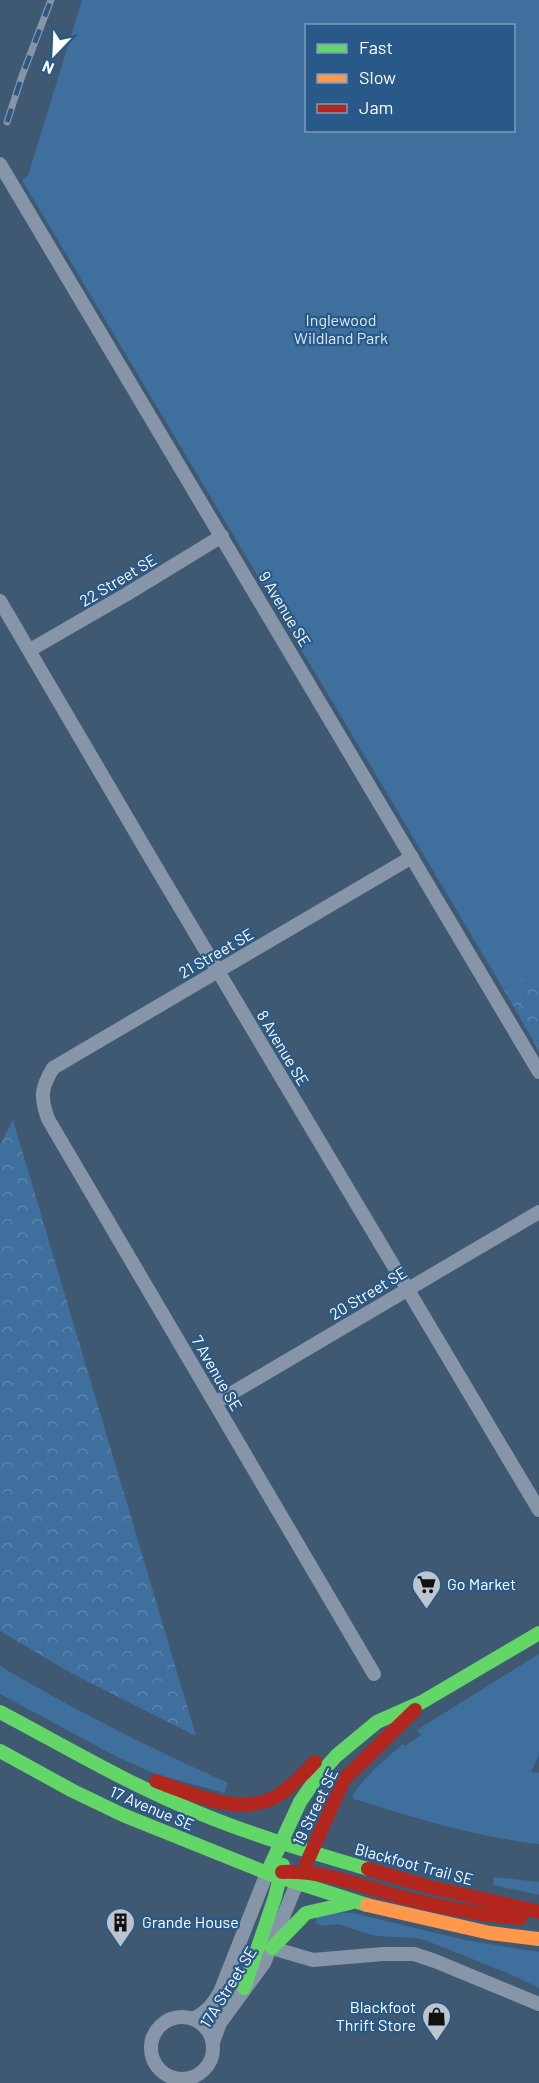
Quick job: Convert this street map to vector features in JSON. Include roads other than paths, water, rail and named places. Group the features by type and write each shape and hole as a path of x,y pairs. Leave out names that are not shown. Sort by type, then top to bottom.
{"main road":[{"name":"19 Street SE","path":"244,1988 276,1899 276,1874 280,1844 300,1802 315,1780 336,1756 377,1722 422,1702 539,1633"},
{"name":"19 Street SE","path":"300,1877 345,1779 422,1702"},
{"name":"17 Avenue SE","path":"0,1712 136,1785 198,1813 280,1844"},
{"path":"61,1744 189,1793 237,1803 257,1804 269,1800 290,1787 342,1739 356,1730 377,1722"},
{"name":"17 Avenue SE","path":"0,1751 123,1815 276,1874 300,1877"},
{"name":"Blackfoot Trail SE","path":"280,1844 430,1887 539,1912"},
{"path":"300,1877 353,1902 490,1933 539,1939"},
{"path":"300,1877 493,1916 539,1918"},
{"path":"272,1948 306,1913 353,1902"}],"street":[{"name":"9 Avenue SE","path":"0,164 539,1072"},
{"name":"22 Street SE","path":"30,651 222,536"},
{"name":"8 Avenue SE","path":"0,601 539,1510"},
{"name":"21 Street SE","path":"43,1085 53,1068 412,857"},
{"name":"7 Avenue SE","path":"43,1085 42,1104 48,1119 374,1674"},
{"name":"20 Street SE","path":"215,1403 539,1212"},
{"name":"17A Street SE","path":"193,2019 204,2014 220,1992 276,1874"},
{"name":"17A Street SE","path":"213,2042 220,2023 264,1963 272,1948 300,1877"},
{"path":"272,1948 313,1960 383,1954 414,1954 539,2004"},
{"path":"158,2068 170,2077 195,2079 209,2064 212,2057 213,2042 204,2026 193,2019 177,2017 156,2030 150,2046 151,2055 162,2083"}],"railway":[{"path":"7,122 51,0"}],"place":[{"name":"Go Market","path":"426,1610"},
{"name":"Grande House","path":"121,1948"},
{"name":"Blackfoot Thrift Store","path":"437,2042"}],"park label":[{"name":"Inglewood Wildland Park","path":"341,329"}]}
